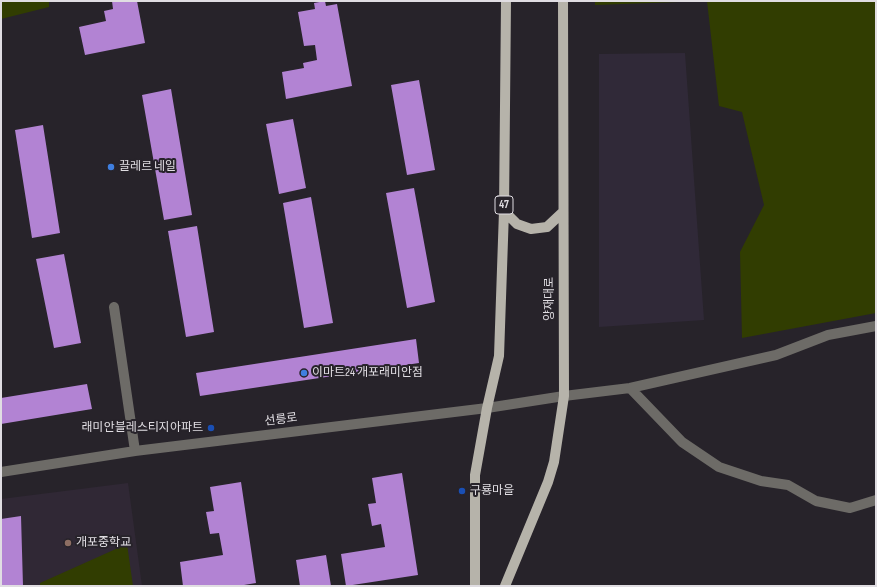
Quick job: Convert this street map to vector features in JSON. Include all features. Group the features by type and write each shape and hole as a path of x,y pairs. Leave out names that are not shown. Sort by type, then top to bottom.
{"main road":[{"name":"47","path":"476,586 475,475 486,408 499,356 504,211 506,1"},
{"name":"양재대로","path":"505,586 548,482 554,462 564,396 563,1"},
{"path":"504,211 517,224 531,229 547,227 563,212"}],"street":[{"path":"114,307 135,451"},
{"name":"선릉로","path":"1,472 135,451 486,408 630,388 776,355 828,335 876,326"},
{"path":"630,388 682,442 719,467 761,481 788,485 816,501 850,508 876,500"}],"shaded area":[{"path":"685,53 704,320 599,327 599,54"},
{"name":"개포중학교","path":"128,483 142,586 1,586 1,499"}],"green space":[{"path":"1,1 49,1 49,7 1,19"},
{"path":"595,1 707,1 595,5"},
{"path":"707,1 876,1 876,313 742,338 740,252 764,205 742,112 719,106"},
{"path":"127,544 133,586 40,586 40,583"}],"building":[{"path":"112,1 137,1 145,43 85,55 79,27 106,21 104,11 113,9"},
{"path":"325,1 326,6 337,4 352,86 286,99 282,72 304,68 303,63 317,60 315,45 304,46 298,12 315,9 314,3"},
{"path":"419,80 435,170 407,175 391,85"},
{"path":"171,89 192,215 164,220 142,95"},
{"path":"293,119 306,188 279,194 266,124"},
{"path":"43,125 60,233 32,238 15,130"},
{"path":"414,188 435,302 407,308 386,193"},
{"path":"311,197 333,323 304,328 283,203"},
{"path":"197,226 214,332 186,337 168,231"},
{"path":"64,254 81,343 54,348 36,259"},
{"path":"416,339 419,363 200,396 196,373"},
{"path":"87,384 92,409 1,424 1,398"},
{"path":"402,473 418,575 346,586 341,554 385,547 381,524 372,526 368,504 376,503 372,478"},
{"path":"241,482 256,583 238,586 183,586 180,562 223,555 219,533 210,534 206,512 214,511 210,487"},
{"path":"21,516 23,586 1,586 1,519"},
{"path":"326,555 331,586 300,586 296,560"}],"place":[{"name":"끌레르 네일","path":"111,167"},
{"name":"이마트24 개포래미안점","path":"304,373"},
{"name":"래미안블레스티지아파트","path":"211,428"},
{"name":"구룡마을","path":"462,491"},
{"name":"개포중학교","path":"68,543"}]}
